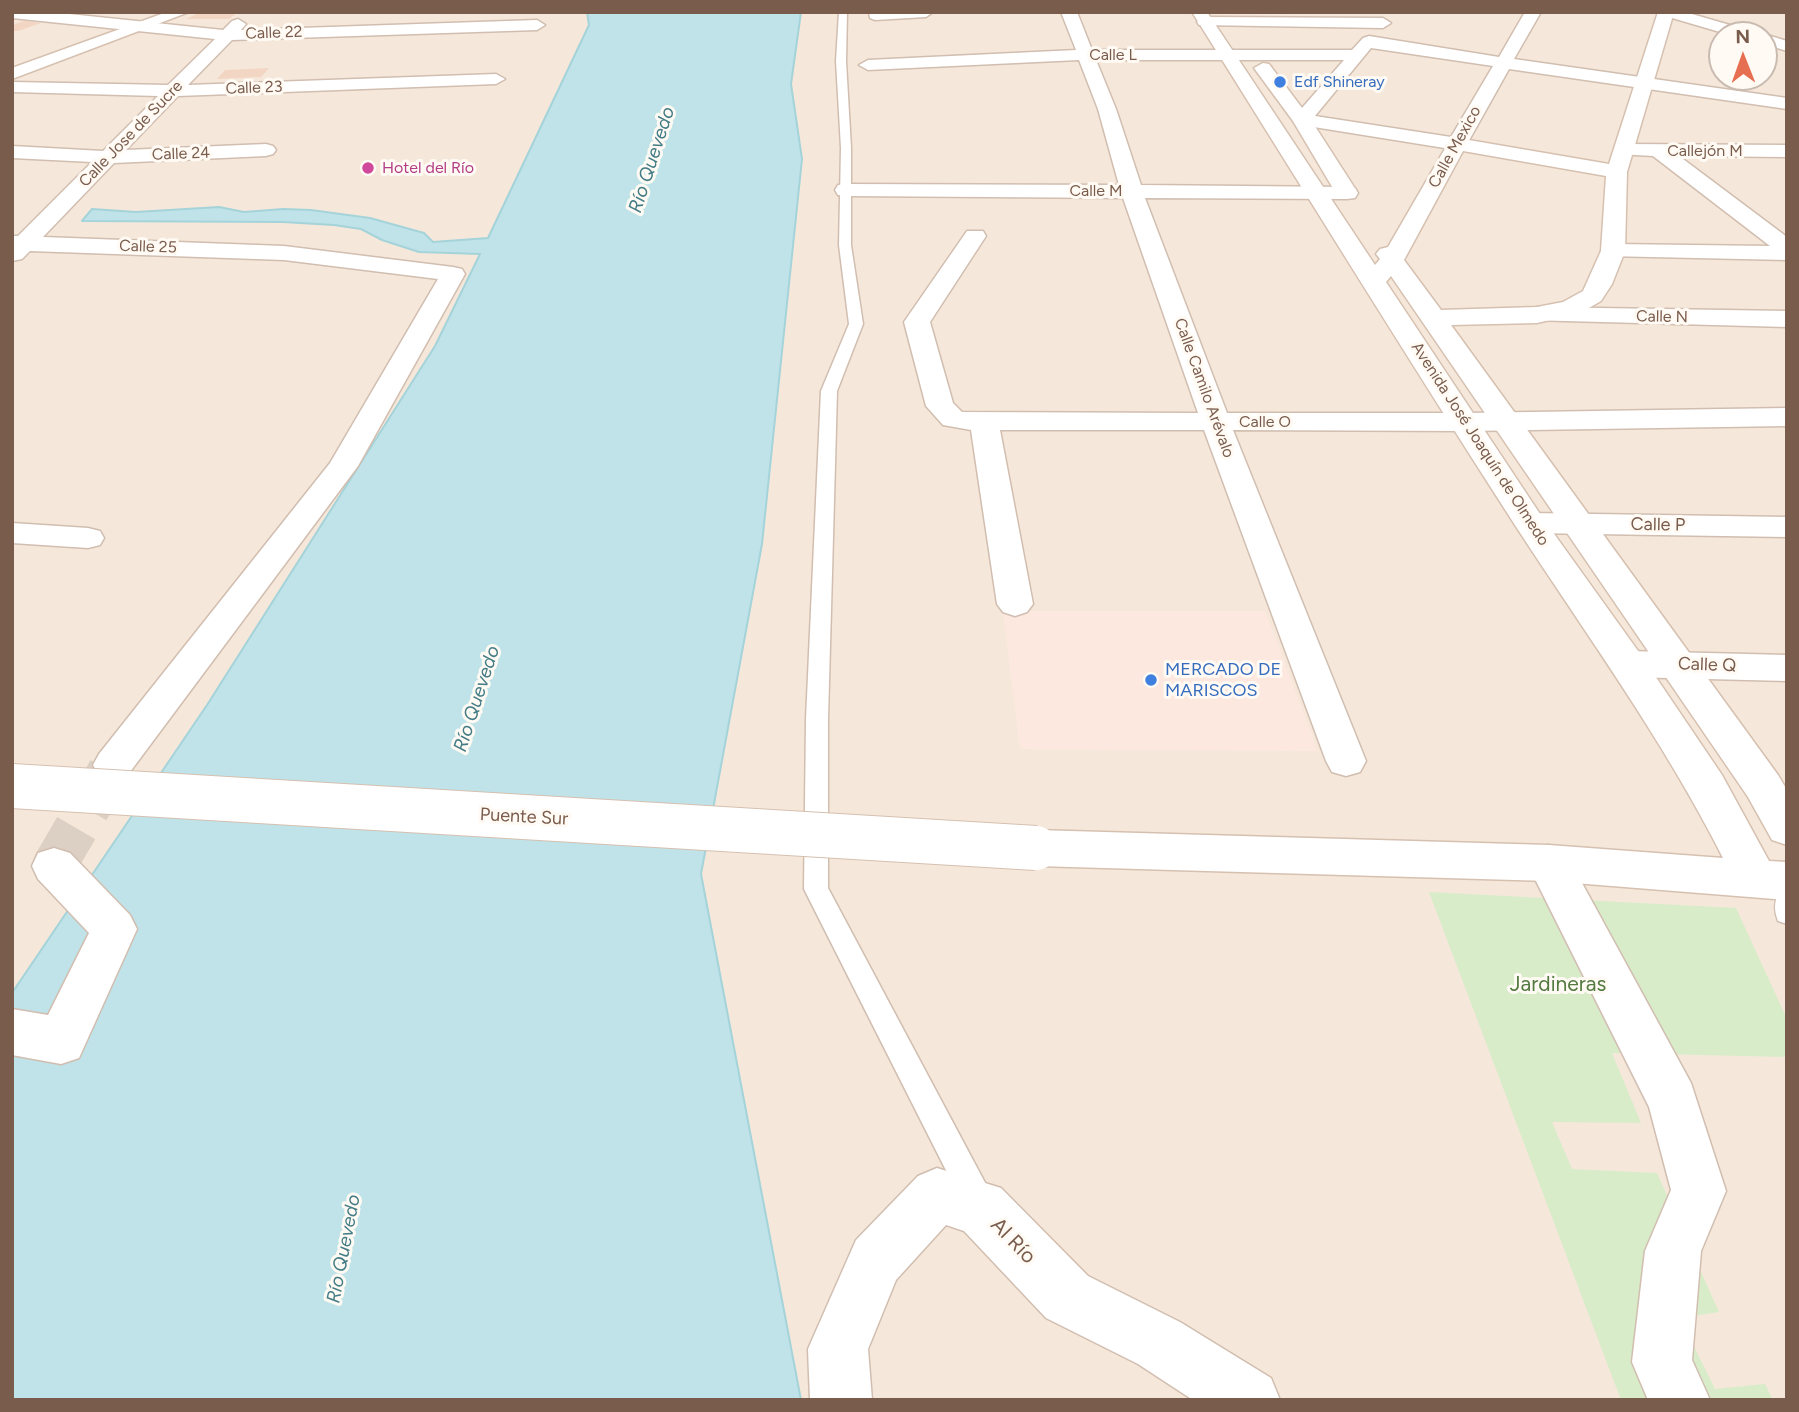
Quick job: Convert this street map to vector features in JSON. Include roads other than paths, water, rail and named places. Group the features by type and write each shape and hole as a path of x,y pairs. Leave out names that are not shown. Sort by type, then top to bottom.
{"street":[{"path":"12,74 145,28 182,12"},
{"name":"Calle Jose de Sucre","path":"17,247 174,91 249,12"},
{"path":"876,15 926,12"},
{"name":"Calle Camilo Arévalo","path":"1069,12 1107,109 1132,192 1216,422 1346,761"},
{"name":"Calle Mexico","path":"1383,270 1533,12"},
{"path":"1432,318 1537,315 1572,308 1585,302 1600,284 1613,251 1620,161 1667,12 1708,24"},
{"name":"Calle 22","path":"12,13 227,35 537,25"},
{"path":"1214,17 1388,18"},
{"path":"1214,17 1254,55 1302,120 1362,215"},
{"name":"Avenida José Joaquín de Olmedo","path":"1214,17 1226,55 1316,193 1383,270 1432,318 1763,786 1787,828"},
{"path":"1302,120 1388,18"},
{"name":"Calle L","path":"868,65 1085,55 1254,55 1363,49 1503,62 1787,104"},
{"name":"Calle 23","path":"12,87 174,91 496,79"},
{"path":"1302,120 1457,144 1620,161"},
{"name":"Calle 24","path":"12,152 107,157 266,150"},
{"path":"1659,151 1787,251"},
{"name":"Callejón M","path":"1620,161 1659,151 1787,151"},
{"name":"Calle M","path":"846,190 1347,193"},
{"name":"Calle O","path":"975,236 917,322 940,406 953,419 1466,422 1787,417"},
{"name":"Avenida José Joaquín de Olmedo","path":"1377,238 1383,270 1466,422 1530,523 1628,664 1776,887"},
{"name":"Calle 25","path":"17,247 284,253 453,274 343,466 113,765"},
{"path":"1613,251 1787,251"},
{"name":"Calle N","path":"1537,315 1787,319"},
{"path":"984,421 1016,604"},
{"name":"Calle P","path":"1530,523 1787,527"},
{"path":"12,533 88,538"},
{"name":"Calle Q","path":"1628,664 1787,668"},
{"name":"Puente Sur","path":"12,786 1036,848 1549,863"},
{"path":"1549,863 1776,887"},
{"path":"1549,863 1673,1101 1699,1191 1673,1251 1662,1362 1679,1400"},
{"path":"12,1032 61,1041 114,929 54,866"},
{"name":"Al Río","path":"841,1400 838,1349 876,1260 937,1195 981,1208 1067,1297 1159,1343 1249,1400"}],"lane":[{"path":"843,12 841,61 846,148 845,246 856,324 829,391 817,719 816,889 981,1208"},
{"path":"1776,887 1787,913"}],"water":[{"name":"Río Quevedo","path":"587,12 801,12 791,84 802,159 762,544 701,874 801,1400 12,1400 12,993 207,705 435,346 480,254 419,252 382,240 361,229 334,225 283,222 82,221 92,209 136,212 219,207 244,212 311,210 370,218 424,233 433,242 488,238 589,25"}],"tunnel":[{"path":"54,866 112,767"}],"place":[{"name":"Edf Shineray","path":"1280,82"},
{"name":"Hotel del Río","path":"368,168"},
{"name":"MERCADO DE MARISCOS","path":"1151,680"}],"park label":[{"name":"Jardineras","path":"1558,985"}]}
